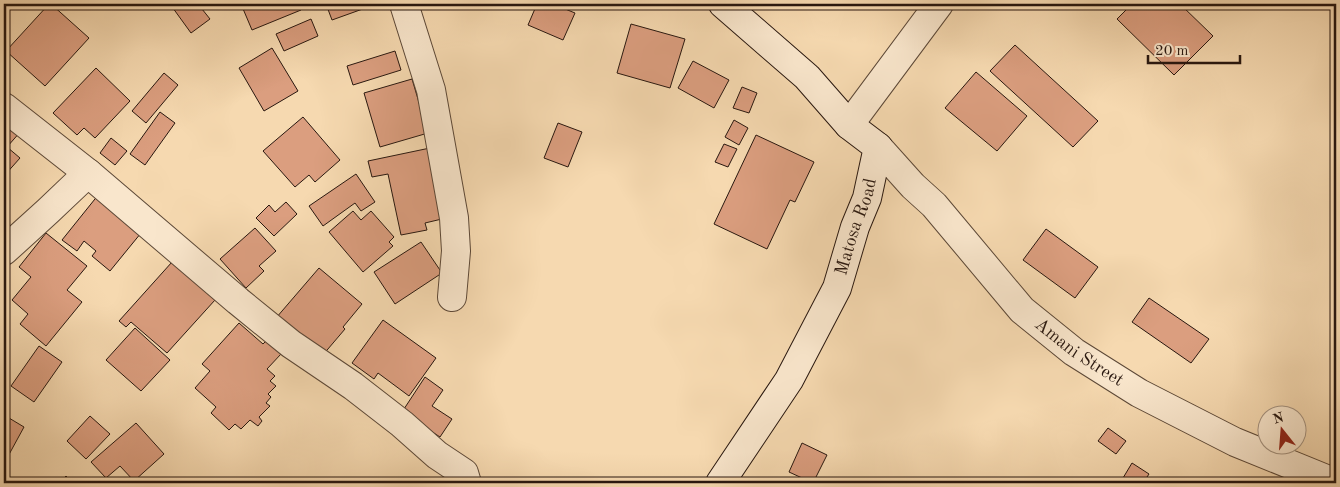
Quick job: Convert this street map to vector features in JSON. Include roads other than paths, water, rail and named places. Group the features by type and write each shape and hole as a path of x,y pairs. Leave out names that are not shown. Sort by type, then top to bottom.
{"street":[{"path":"404,4 431,90 454,218 456,250 452,297"},
{"path":"723,4 807,77 849,125 878,147"},
{"path":"849,125 939,4"},
{"path":"4,107 88,172 291,344 353,386 402,424 437,456 464,473 468,483"},
{"name":"Amani Street","path":"878,147 913,186 934,205 1022,310 1074,352 1139,393 1226,437 1336,483"},
{"name":"Matosa Road","path":"720,483 789,380 837,288 855,227 867,198 878,147"},
{"path":"4,251 88,172"}]}
